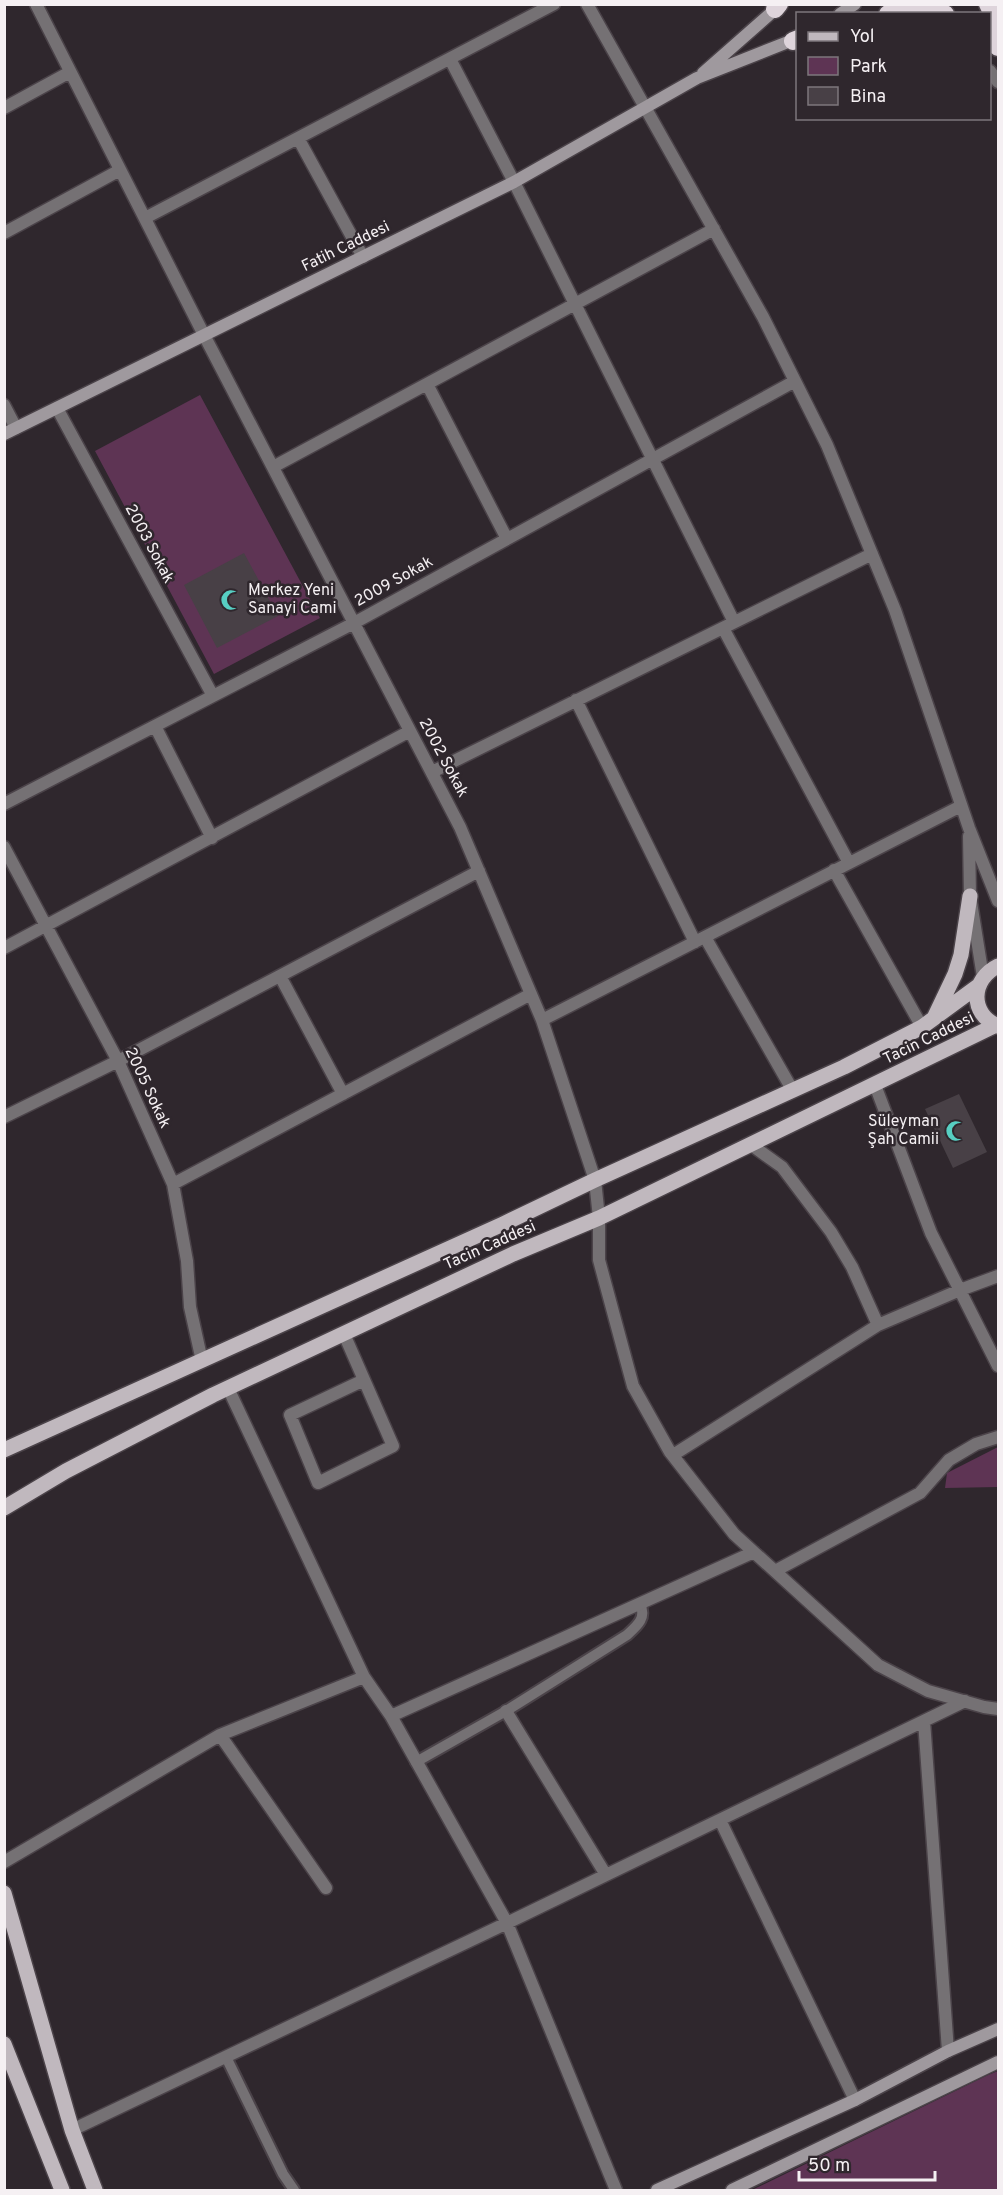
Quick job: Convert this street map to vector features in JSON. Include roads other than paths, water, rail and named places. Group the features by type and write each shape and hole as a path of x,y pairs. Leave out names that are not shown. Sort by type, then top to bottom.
{"highway":[{"path":"988,4 999,25"},
{"path":"910,12 933,10 939,12"}],"main road":[{"path":"928,1022 955,974 961,955 970,896"},
{"name":"Tacin Caddesi","path":"4,1450 844,1067 928,1022 980,982 989,970 999,966"},
{"path":"980,982 978,1005 982,1013 997,1026"},
{"name":"Tacin Caddesi","path":"4,1509 66,1471 228,1388 513,1254 599,1218 997,1026"},
{"path":"4,1893 72,2130 95,2190"},
{"path":"4,2044 62,2190"}],"street":[{"path":"145,218 554,4"},
{"path":"587,4 763,317 826,445 895,610 961,806 999,901"},
{"name":"2002 Sokak","path":"40,6 70,72 432,772 479,871 542,1020 595,1180 599,1218 599,1260 633,1386 673,1455 734,1534 878,1665 928,1691 999,1709"},
{"path":"697,78 778,6"},
{"path":"697,78 796,40"},
{"path":"450,59 652,459 728,625 849,863"},
{"path":"4,108 70,72"},
{"name":"Fatih Caddesi","path":"4,434 514,182 697,78"},
{"path":"298,138 363,257"},
{"path":"4,233 120,170"},
{"path":"273,467 714,229"},
{"name":"2009 Sokak","path":"4,804 354,623 795,381"},
{"path":"427,384 507,539"},
{"path":"4,405 16,428"},
{"name":"2003 Sokak","path":"57,408 213,696"},
{"path":"432,772 872,554"},
{"path":"576,700 700,939 793,1090"},
{"path":"155,726 212,838"},
{"path":"4,948 410,731"},
{"path":"542,1020 961,806"},
{"path":"969,828 970,896 980,982"},
{"name":"2005 Sokak","path":"4,847 118,1061 173,1184 187,1261 190,1307 202,1361"},
{"path":"834,870 928,1022"},
{"path":"4,1117 118,1061 479,871"},
{"path":"280,976 342,1094"},
{"path":"173,1184 531,994"},
{"path":"875,1085 931,1233 999,1366"},
{"path":"750,1144 782,1167 831,1232 852,1267 878,1325"},
{"path":"673,1455 878,1325 999,1276"},
{"path":"344,1334 393,1446 318,1483 290,1415 364,1380"},
{"path":"228,1388 364,1677 391,1716 507,1923 616,2190"},
{"path":"775,1571 920,1494 949,1460 976,1444 999,1437"},
{"path":"391,1716 753,1552"},
{"path":"4,1862 220,1735 364,1677"},
{"path":"72,2130 965,1701"},
{"path":"506,1711 606,1875"},
{"path":"924,1721 948,2051"},
{"path":"220,1735 326,1888"},
{"path":"720,1820 855,2100"},
{"path":"657,2190 855,2100 948,2051 999,2029"},
{"path":"732,2190 999,2062"}],"lane":[{"path":"417,1762 506,1711 627,1635 640,1623 642,1612 640,1604"},
{"path":"226,2057 283,2174 294,2190"}],"place":[{"name":"Merkez Yeni Sanayi Cami","path":"231,600"},
{"name":"Süleyman Şah Camii","path":"956,1131"}]}
